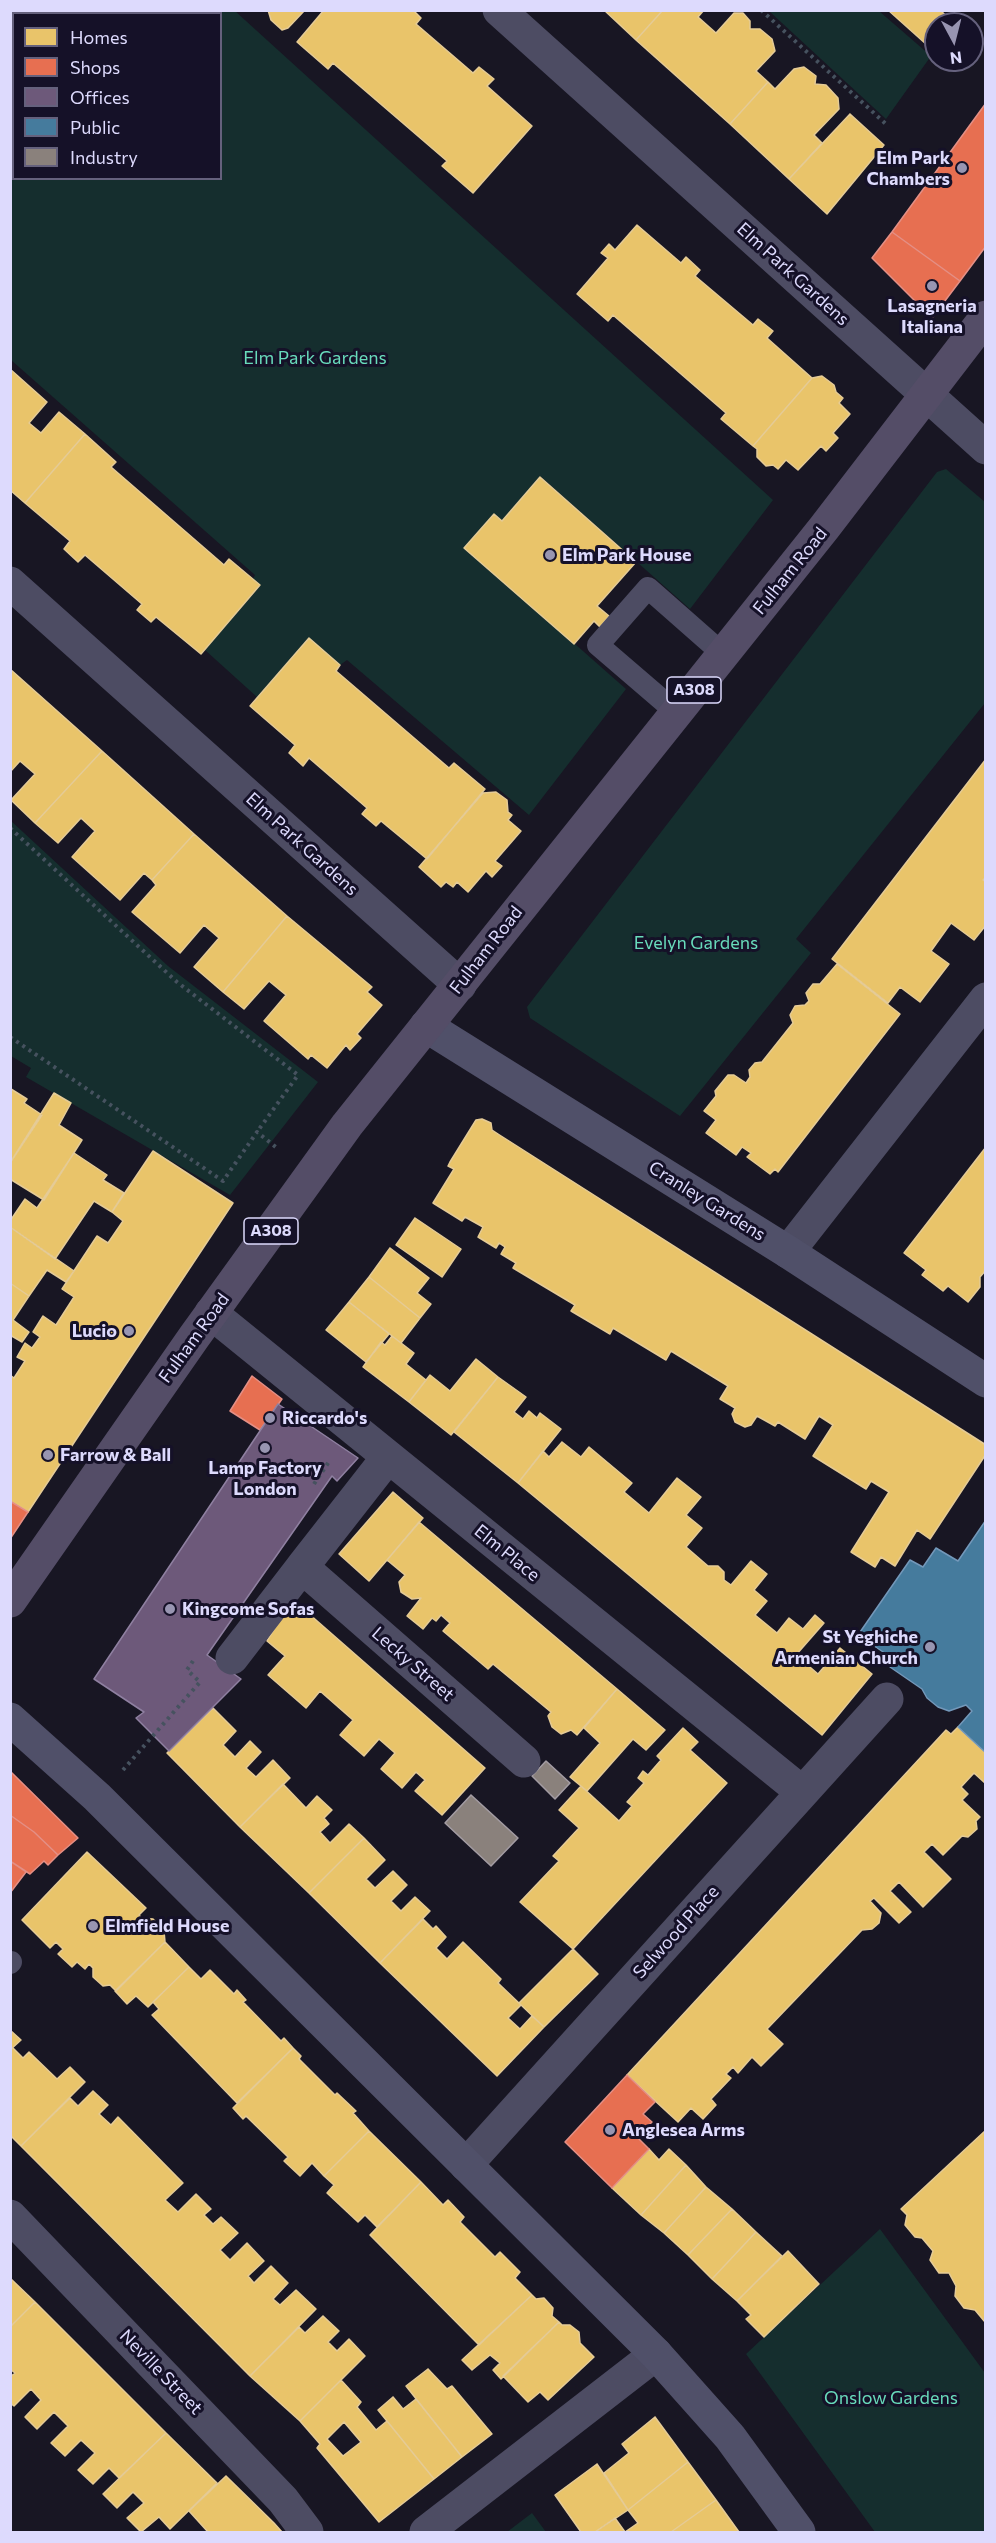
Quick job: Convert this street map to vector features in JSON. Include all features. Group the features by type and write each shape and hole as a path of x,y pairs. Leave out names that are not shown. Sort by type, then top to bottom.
{"main road":[{"name":"Fulham Road","path":"10,1601 347,1125 825,528 986,317"}],"street":[{"name":"Elm Park Gardens","path":"499,10 927,394"},
{"path":"927,394 986,448"},
{"name":"Elm Park Gardens","path":"10,583 460,985"},
{"path":"788,1252 986,999"},
{"name":"Cranley Gardens","path":"426,1026 788,1252 986,1381"},
{"name":"Elm Place","path":"212,1313 802,1792"},
{"path":"232,1658 388,1457"},
{"name":"Lecky Street","path":"302,1567 524,1761"},
{"name":"Selwood Place","path":"466,2165 887,1699"},
{"path":"10,1719 97,1797 656,2354 730,2437 799,2532"},
{"name":"Neville Street","path":"10,2216 283,2500 307,2532"},
{"path":"426,2532 656,2354"}],"lane":[{"path":"676,712 598,645 648,588 723,654"}],"path":[{"path":"761,10 887,125"},
{"path":"10,828 177,982 298,1076 223,1181 10,1037"},
{"path":"257,1132 277,1148"},
{"path":"97,1797 200,1682 187,1670"}],"green space":[{"name":"Elm Park Gardens","path":"15,10 235,11 773,500 690,609 541,477 502,521 494,514 465,547 626,689 529,815 347,660 340,665 309,639 257,697 205,650 260,586 253,579 255,575 11,360 11,14 12,180 222,180 222,12 13,12"},
{"path":"769,11 879,11 924,50 924,66 886,119"},
{"name":"Evelyn Gardens","path":"946,469 985,502 985,703 796,939 811,953 680,1116 530,1018 527,1007 937,472"},
{"path":"10,820 168,966 318,1082 230,1195 26,1077 31,1068 11,1056"},
{"name":"Onslow Gardens","path":"880,2229 985,2373 985,2532 875,2532 746,2354"},
{"path":"532,2513 546,2532 507,2532"}],"building: Homes":[{"path":"268,10 305,10 288,28 282,30 271,20"},
{"path":"324,10 413,10 421,18 416,24 473,73 479,67 494,79 487,86 532,126 473,193 442,166 447,161 333,63 328,69 297,42"},
{"path":"604,10 663,10 636,40"},
{"path":"663,10 704,10 698,17 716,33 734,13 743,13 750,21 750,29 760,29 772,39 775,51 756,71 768,82 730,124 636,40"},
{"path":"888,10 940,10 942,12 924,12 924,42"},
{"path":"804,67 816,76 815,84 826,85 838,98 839,109 814,135 822,143 789,179 730,124 768,82 775,89 794,69"},
{"path":"850,114 884,145 827,214 789,179"},
{"path":"637,225 681,263 686,257 700,270 695,276 753,325 758,319 773,331 767,338 812,378 753,446 721,419 726,413 613,315 608,321 577,294 608,258 601,253 609,244 615,250"},
{"path":"10,369 47,402 29,423 41,433 59,412 85,434 25,503 10,490"},
{"path":"822,376 834,385 836,392 843,398 839,403 850,414 833,433 838,438 826,451 821,446 798,470 786,460 778,469 773,465 766,466 757,457 757,449 753,446 812,378"},
{"path":"85,434 116,462 111,467 224,565 229,559 260,585 201,654 156,617 151,622 137,610 142,604 85,555 78,562 64,549 70,541 25,503"},
{"name":"Elm Park House","path":"540,477 636,562 597,606 609,616 600,627 594,621 574,644 464,548 494,514 502,521"},
{"path":"309,638 340,665 336,671 449,768 454,763 485,789 427,859 381,821 376,826 362,814 367,808 309,758 303,766 289,753 295,745 250,706"},
{"path":"10,669 102,751 35,823 11,800 35,774 20,761 10,772"},
{"path":"102,751 194,834 152,880 144,873 120,900 72,857 95,831 81,818 58,843 35,823"},
{"path":"986,759 986,877 983,880 986,882 986,925 974,940 951,923 931,951 949,964 920,1002 900,987 888,1003 832,959"},
{"path":"496,792 507,800 508,812 512,815 508,820 521,831 495,861 502,866 492,877 486,871 468,892 457,882 453,887 446,882 441,887 419,867 483,793"},
{"path":"194,834 287,916 223,992 194,967 219,938 204,925 180,953 132,912 156,885 152,880"},
{"path":"287,916 372,987 367,992 382,1005 357,1034 361,1038 350,1050 346,1045 327,1068 311,1055 308,1059 264,1021 286,995 269,981 244,1009 223,992"},
{"path":"837,964 900,1014 778,1172 775,1169 770,1174 747,1157 751,1153 742,1147 736,1155 706,1133 716,1120 704,1111 716,1096 715,1091 728,1075 734,1075 746,1083 750,1077 749,1070 755,1063 762,1062 793,1023 790,1015 795,1006 805,1005 809,1001 806,993 813,984 820,984"},
{"path":"11,1089 27,1099 24,1103 42,1115 10,1163"},
{"path":"54,1093 71,1103 59,1125 82,1140 44,1200 10,1179 10,1163"},
{"path":"482,1119 491,1123 492,1130 498,1134 986,1445 986,1454 930,1539 917,1530 895,1566 881,1557 875,1567 851,1552 889,1492 871,1481 866,1489 813,1456 833,1425 819,1416 805,1439 778,1422 775,1426 757,1416 751,1425 745,1427 735,1422 732,1414 735,1408 720,1399 728,1386 671,1351 666,1360 613,1328 610,1334 571,1311 575,1305 513,1268 516,1263 501,1254 505,1247 499,1243 496,1248 478,1237 483,1227 465,1217 462,1221 433,1203 454,1169 448,1166 450,1162 476,1120"},
{"path":"986,1147 986,1270 980,1277 980,1287 968,1302 948,1286 943,1291 922,1275 926,1270 904,1253"},
{"path":"153,1151 233,1203 28,1512 10,1501 10,1375 14,1378 25,1361 17,1357 25,1343 32,1348 40,1337 33,1332 43,1316 56,1325 74,1297 62,1289 97,1236 108,1243 123,1221 112,1212"},
{"path":"74,1153 107,1175 103,1180 124,1193 112,1212 94,1201 55,1259 10,1227 10,1221 25,1199 37,1208"},
{"path":"415,1218 461,1249 442,1277 396,1245"},
{"path":"10,1227 74,1271 66,1282 47,1270 29,1296 10,1283"},
{"path":"390,1248 429,1278 417,1293 431,1304 420,1318 369,1277"},
{"path":"369,1277 420,1318 401,1343 349,1302"},
{"path":"10,1283 29,1296 13,1320 29,1332 22,1342 10,1335"},
{"path":"349,1302 389,1334 366,1362 326,1330"},
{"path":"392,1336 414,1353 406,1364 426,1380 409,1402 363,1367 381,1342 385,1345"},
{"path":"476,1359 498,1377 451,1435 409,1402 430,1375 450,1391"},
{"path":"498,1377 526,1397 514,1412 523,1419 529,1411 537,1418 540,1413 561,1429 518,1483 454,1432"},
{"path":"562,1442 581,1457 589,1447 632,1483 624,1492 649,1513 677,1478 701,1497 686,1515 702,1528 686,1547 708,1566 718,1566 724,1572 724,1580 731,1585 751,1561 767,1574 754,1590 767,1601 755,1615 777,1633 789,1618 803,1629 815,1615 824,1623 796,1655 818,1674 840,1648 872,1674 822,1735 518,1483 543,1451 549,1457"},
{"path":"393,1492 423,1518 369,1581 339,1554"},
{"path":"419,1522 617,1689 577,1735 571,1730 561,1734 552,1727 548,1716 551,1712 493,1664 488,1669 443,1631 450,1623 441,1615 436,1621 432,1618 423,1629 407,1616 421,1598 412,1599 401,1592 399,1582 405,1575 387,1560"},
{"path":"292,1599 485,1768 442,1815 415,1791 425,1780 416,1772 402,1788 381,1769 395,1753 379,1739 364,1756 340,1735 353,1720 320,1691 306,1708 268,1675 285,1656 267,1641"},
{"path":"617,1689 665,1730 646,1750 633,1739 587,1791 570,1777 600,1743 584,1728"},
{"path":"213,1708 236,1731 223,1745 235,1757 250,1741 261,1752 246,1768 256,1777 273,1760 290,1778 240,1827 167,1753"},
{"path":"958,1727 986,1753 986,1784 974,1773 961,1787 968,1794 962,1800 980,1817 976,1821 977,1829 968,1837 962,1836 943,1855 932,1844 924,1852 951,1879 923,1907 899,1882 890,1891 911,1912 899,1923 874,1898 870,1901 881,1913 879,1923 872,1929 862,1930 767,2029 783,2044 761,2066 752,2057 738,2073 733,2067 726,2074 731,2078 711,2099 716,2105 703,2119 691,2108 678,2122 627,2075 946,1730 951,1734"},
{"path":"683,1728 698,1742 690,1750 727,1783 573,1949 520,1902 559,1861 553,1856 579,1828 559,1810 581,1786 619,1821 632,1806 627,1802 644,1783 638,1778 643,1771 648,1775 661,1760 657,1756"},
{"path":"283,1784 306,1808 317,1796 332,1810 324,1818 329,1824 320,1832 330,1843 349,1824 364,1838 309,1893 240,1827"},
{"path":"364,1838 385,1860 366,1879 375,1888 393,1871 407,1885 391,1901 401,1911 415,1897 430,1911 380,1963 309,1893"},
{"name":"Elmfield House","path":"87,1852 146,1908 139,1915 142,1918 153,1919 164,1931 165,1942 116,1991 110,1985 103,1986 93,1977 93,1968 89,1964 85,1969 77,1962 72,1967 58,1954 63,1949 56,1942 50,1948 22,1920"},
{"path":"423,1919 433,1929 436,1926 446,1937 436,1948 447,1959 463,1942 501,1979 498,1983 521,2005 508,2018 520,2029 532,2016 544,2027 497,2076 380,1963"},
{"path":"165,1942 189,1967 148,2007 136,1996 127,2004 115,1991"},
{"path":"573,1949 598,1974 544,2027 519,2003"},
{"path":"189,1967 201,1979 210,1970 234,1994 237,1990 246,2000 243,2002 281,2041 284,2038 293,2048 237,2103 152,2015 159,2009 153,2002"},
{"path":"10,2030 21,2040 10,2050"},
{"path":"13,2048 23,2058 29,2052 57,2079 70,2067 85,2082 21,2146 10,2135 10,2050"},
{"path":"293,2048 301,2056 299,2059 335,2095 337,2093 356,2111 353,2113 369,2131 324,2176 312,2163 300,2176 284,2161 288,2157 246,2116 243,2119 233,2108"},
{"path":"93,2091 108,2105 99,2114 111,2125 118,2117 183,2183 165,2200 178,2212 196,2194 211,2209 204,2215 213,2224 221,2217 238,2233 220,2250 230,2260 247,2243 264,2261 248,2276 254,2283 271,2266 288,2283 273,2299 280,2305 296,2290 316,2309 250,2376 21,2146 70,2098 78,2106"},
{"path":"986,2130 986,2334 985,2322 975,2310 964,2308 955,2296 956,2286 949,2273 939,2273 930,2260 933,2251 922,2238 915,2237 905,2225 907,2215 901,2209"},
{"path":"369,2131 421,2182 377,2227 365,2215 358,2222 327,2193 334,2185 324,2176"},
{"path":"649,2149 659,2160 669,2149 686,2165 641,2215 612,2188"},
{"path":"686,2165 706,2187 664,2233 641,2215"},
{"path":"421,2182 443,2205 448,2200 464,2217 460,2222 495,2257 500,2252 520,2272 515,2278 532,2295 479,2345 370,2235"},
{"path":"706,2187 732,2209 688,2255 664,2233"},
{"path":"732,2209 756,2232 712,2279 688,2255"},
{"path":"756,2232 782,2256 737,2301 712,2279"},
{"path":"788,2251 819,2284 764,2337 746,2319 751,2315 737,2301"},
{"path":"10,2278 35,2302 10,2327"},
{"path":"532,2295 536,2299 544,2298 553,2308 552,2316 559,2322 501,2379 493,2370 500,2363 490,2355 472,2370 462,2360"},
{"path":"35,2302 166,2433 119,2478 109,2468 93,2484 78,2470 95,2453 81,2440 65,2456 51,2443 68,2426 54,2412 37,2429 25,2417 41,2400 31,2389 14,2406 10,2403 10,2377 15,2373 10,2369 10,2327"},
{"path":"323,2316 339,2331 328,2342 337,2351 349,2339 365,2356 300,2421 250,2376 299,2327 305,2333"},
{"path":"559,2322 562,2325 570,2325 579,2332 580,2343 594,2357 548,2400 540,2392 528,2402 503,2376"},
{"path":"428,2369 447,2389 452,2386 492,2434 462,2457 406,2386"},
{"path":"341,2380 361,2402 357,2407 376,2430 387,2421 434,2479 379,2522 317,2448 320,2444 300,2421","holes":["344,2422 361,2442 343,2456 327,2439"]},
{"path":"393,2397 403,2409 416,2399 462,2457 434,2479 378,2410"},
{"path":"655,2417 688,2462 628,2510 604,2473 629,2453 622,2444"},
{"path":"166,2433 217,2483 170,2529 159,2517 141,2532 127,2518 144,2503 133,2492 117,2508 103,2494"},
{"path":"688,2462 716,2500 671,2532 625,2532 638,2523 628,2510"},
{"path":"597,2464 628,2510 595,2532 581,2532 555,2495"},
{"path":"226,2476 282,2532 208,2532 189,2511"},
{"path":"716,2500 739,2532 671,2532"},
{"path":"615,2518 625,2532 595,2532"}],"building: Shops":[{"name":"Elm Park Chambers","path":"986,103 986,246 960,281 892,232"},
{"path":"892,232 960,281 932,318 872,258"},
{"path":"252,1376 282,1399 260,1430 230,1411"},
{"path":"10,1501 28,1512 10,1539"},
{"path":"10,1771 78,1838 58,1855 34,1832 10,1815"},
{"path":"10,1815 34,1832 58,1855 48,1865 44,1861 30,1874 10,1861"},
{"path":"10,1861 26,1872 10,1893"},
{"name":"Anglesea Arms","path":"627,2075 655,2102 643,2114 652,2122 637,2137 649,2149 612,2188 565,2142"}],"building: Offices":[{"path":"278,1404 358,1458 337,1481 332,1476 207,1655 241,1679 169,1751 136,1718 144,1712 94,1679"}],"building: Public":[{"name":"St Yeghiche Armenian Church","path":"986,1520 986,1753 958,1727 972,1711 966,1705 949,1711 938,1707 927,1698 922,1689 890,1667 892,1658 858,1635 910,1560 923,1567 936,1548 958,1561"}],"building: Industry":[{"path":"546,1761 570,1783 555,1799 532,1776"},
{"path":"471,1795 518,1838 491,1866 445,1823"}],"place":[{"name":"Elm Park Chambers","path":"962,168"},
{"name":"Lasagneria Italiana","path":"932,286"},
{"name":"Elm Park House","path":"550,555"},
{"name":"Lucio","path":"129,1331"},
{"name":"Riccardo's","path":"270,1418"},
{"name":"Lamp Factory London","path":"265,1448"},
{"name":"Farrow & Ball","path":"48,1455"},
{"name":"Kingcome Sofas","path":"170,1609"},
{"name":"St Yeghiche Armenian Church","path":"930,1647"},
{"name":"Elmfield House","path":"93,1926"},
{"name":"Anglesea Arms","path":"610,2130"}]}
